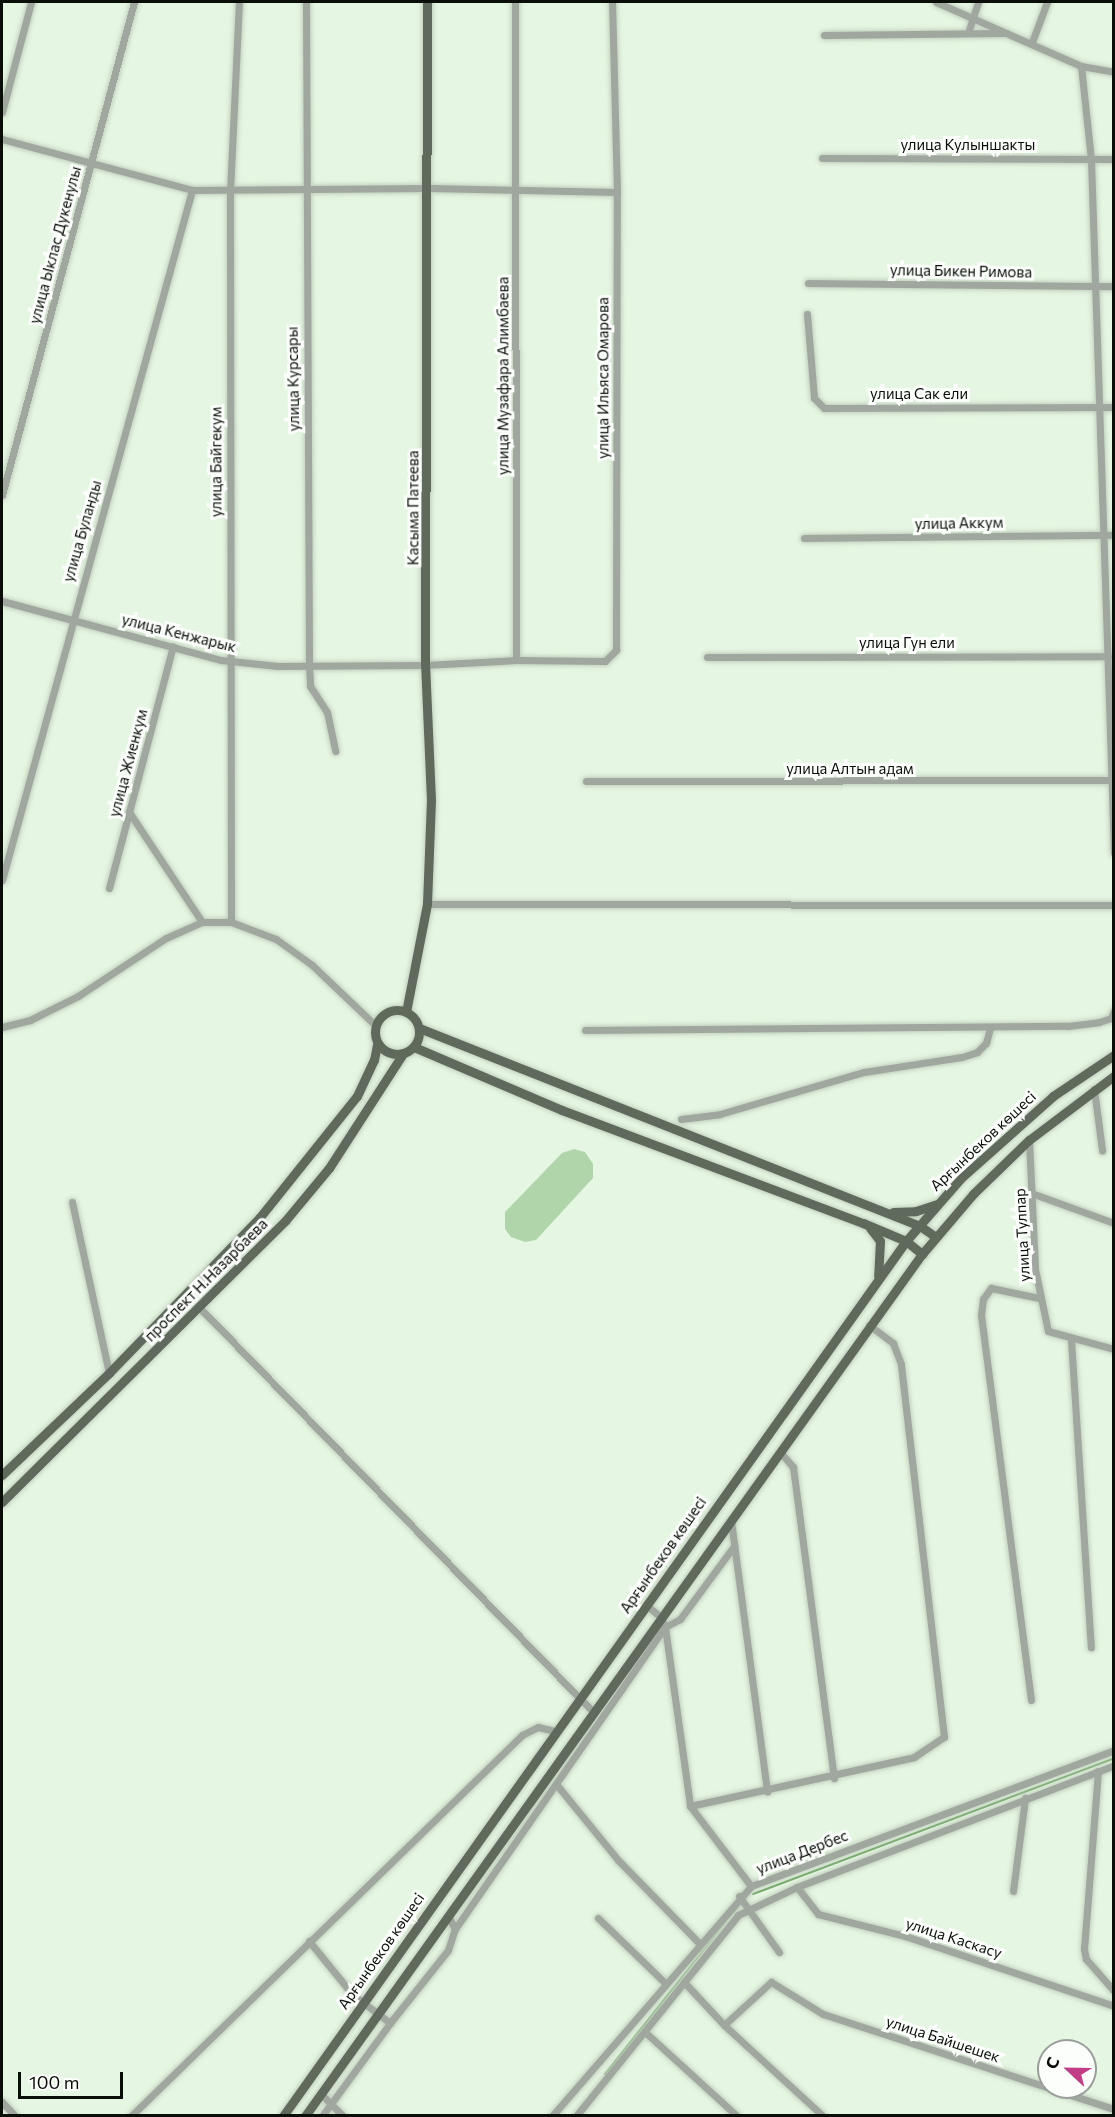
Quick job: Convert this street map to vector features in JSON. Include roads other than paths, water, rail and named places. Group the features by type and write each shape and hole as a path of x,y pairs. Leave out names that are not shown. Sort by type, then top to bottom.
{"main road":[{"name":"Касыма Патеева","path":"406,1012 427,904 431,800 425,665 429,188 427,2"},
{"path":"419,1028 414,1047 402,1055 387,1053 377,1044 375,1025 382,1015 394,1010 406,1012 419,1028 920,1226 936,1237"},
{"name":"проспект Н.Назарбаева","path":"2,1475 109,1373 260,1216 321,1145 357,1096 377,1044"},
{"path":"414,1047 562,1110 863,1223 906,1241 922,1254"},
{"name":"проспект Н.Назарбаева","path":"2,1502 268,1239 329,1168 402,1055"},
{"name":"Арғынбеков көшесі","path":"283,2115 906,1241 940,1203 1053,1096 1113,1055"},
{"name":"Арғынбеков көшесі","path":"305,2115 922,1254 973,1194 1029,1140 1113,1076"},
{"path":"879,1211 901,1213 940,1203"},
{"path":"863,1223 880,1241 878,1279"}],"street":[{"path":"2,112 31,2"},
{"name":"улица Ыклас Дукенулы","path":"2,495 134,2"},
{"name":"улица Байгекум","path":"231,922 230,192 239,2"},
{"name":"улица Курсары","path":"306,2 305,192 309,665 310,686 327,712 335,751"},
{"name":"улица Музафара Алимбаева","path":"514,2 516,660"},
{"name":"улица Ильяса Омарова","path":"516,660 605,661 616,650 617,192 612,2"},
{"path":"936,2 973,15 1006,33 1032,42 1081,66 1113,72"},
{"path":"968,33 978,2"},
{"path":"1032,42 1047,2"},
{"path":"824,35 1006,33"},
{"path":"1081,66 1090,160 1101,535 1110,659 1113,853"},
{"path":"2,138 192,190 305,192 429,188 516,192 617,192"},
{"name":"улица Кулыншакты","path":"822,158 1113,159"},
{"name":"улица Буланды","path":"2,880 192,190"},
{"name":"улица Бикен Римова","path":"808,283 1113,286"},
{"name":"улица Сак ели","path":"807,314 814,398 824,408 1113,407"},
{"name":"улица Аккум","path":"804,538 1113,535"},
{"name":"улица Кенжарык","path":"2,602 229,661 309,665 425,665"},
{"name":"улица Жиенкум","path":"109,888 173,646"},
{"name":"улица Гун ели","path":"707,657 1110,659"},
{"path":"425,665 516,660"},
{"name":"улица Алтын адам","path":"586,781 1112,780"},
{"path":"129,812 202,922"},
{"path":"427,904 1113,905"},
{"path":"2,1026 30,1020 78,996 166,938 202,922 231,922 276,939 312,965 375,1025"},
{"path":"585,1030 990,1028 1099,1022 1111,1018 1113,1011"},
{"path":"681,1119 720,1114 864,1072 962,1057 977,1052 986,1043 990,1028"},
{"path":"1094,1089 1102,1149"},
{"name":"улица Тулпар","path":"1029,1140 1039,1298 1048,1330 1071,1340 1113,1349"},
{"path":"1034,1194 1113,1223"},
{"path":"72,1202 109,1373"},
{"path":"1031,1700 981,1315 984,1299 991,1288 1039,1298"},
{"path":"200,1308 593,1712"},
{"path":"690,1806 834,1778 914,1757 938,1745 945,1729 901,1364 893,1343 869,1325"},
{"path":"1071,1340 1091,1647"},
{"path":"780,1452 793,1467 834,1778"},
{"path":"731,1521 767,1792"},
{"path":"322,2115 448,1950 454,1929 665,1627 680,1619 734,1546"},
{"path":"646,1605 661,1617 665,1627 690,1806 751,1886"},
{"path":"131,2115 522,1735 538,1727 556,1731"},
{"name":"улица Дербес","path":"552,2115 739,1896 751,1886 1113,1750"},
{"name":"улица Дербес","path":"578,2115 738,1916 748,1909 797,1887 1113,1765"},
{"path":"1098,1771 1084,1949 1086,1959 1113,1991"},
{"path":"556,1784 618,1860 699,1943"},
{"path":"1013,1891 1025,1798"},
{"name":"улица Каскасу","path":"797,1887 818,1914 905,1936 1113,2006"},
{"path":"739,1896 779,1952"},
{"path":"448,1916 454,1929"},
{"path":"598,1918 664,1983"},
{"path":"309,1941 363,2002 390,2023"},
{"path":"684,1982 724,2025 823,2115"},
{"name":"улица Байшешек","path":"724,2025 771,1982 823,2014 1113,2109"},
{"path":"645,2032 737,2115"},
{"path":"321,2094 332,2101 343,2115"},
{"path":"2,2102 15,2115"}],"waterway":[{"path":"753,1894 1114,1758"},
{"path":"605,2074 738,1907"}]}
